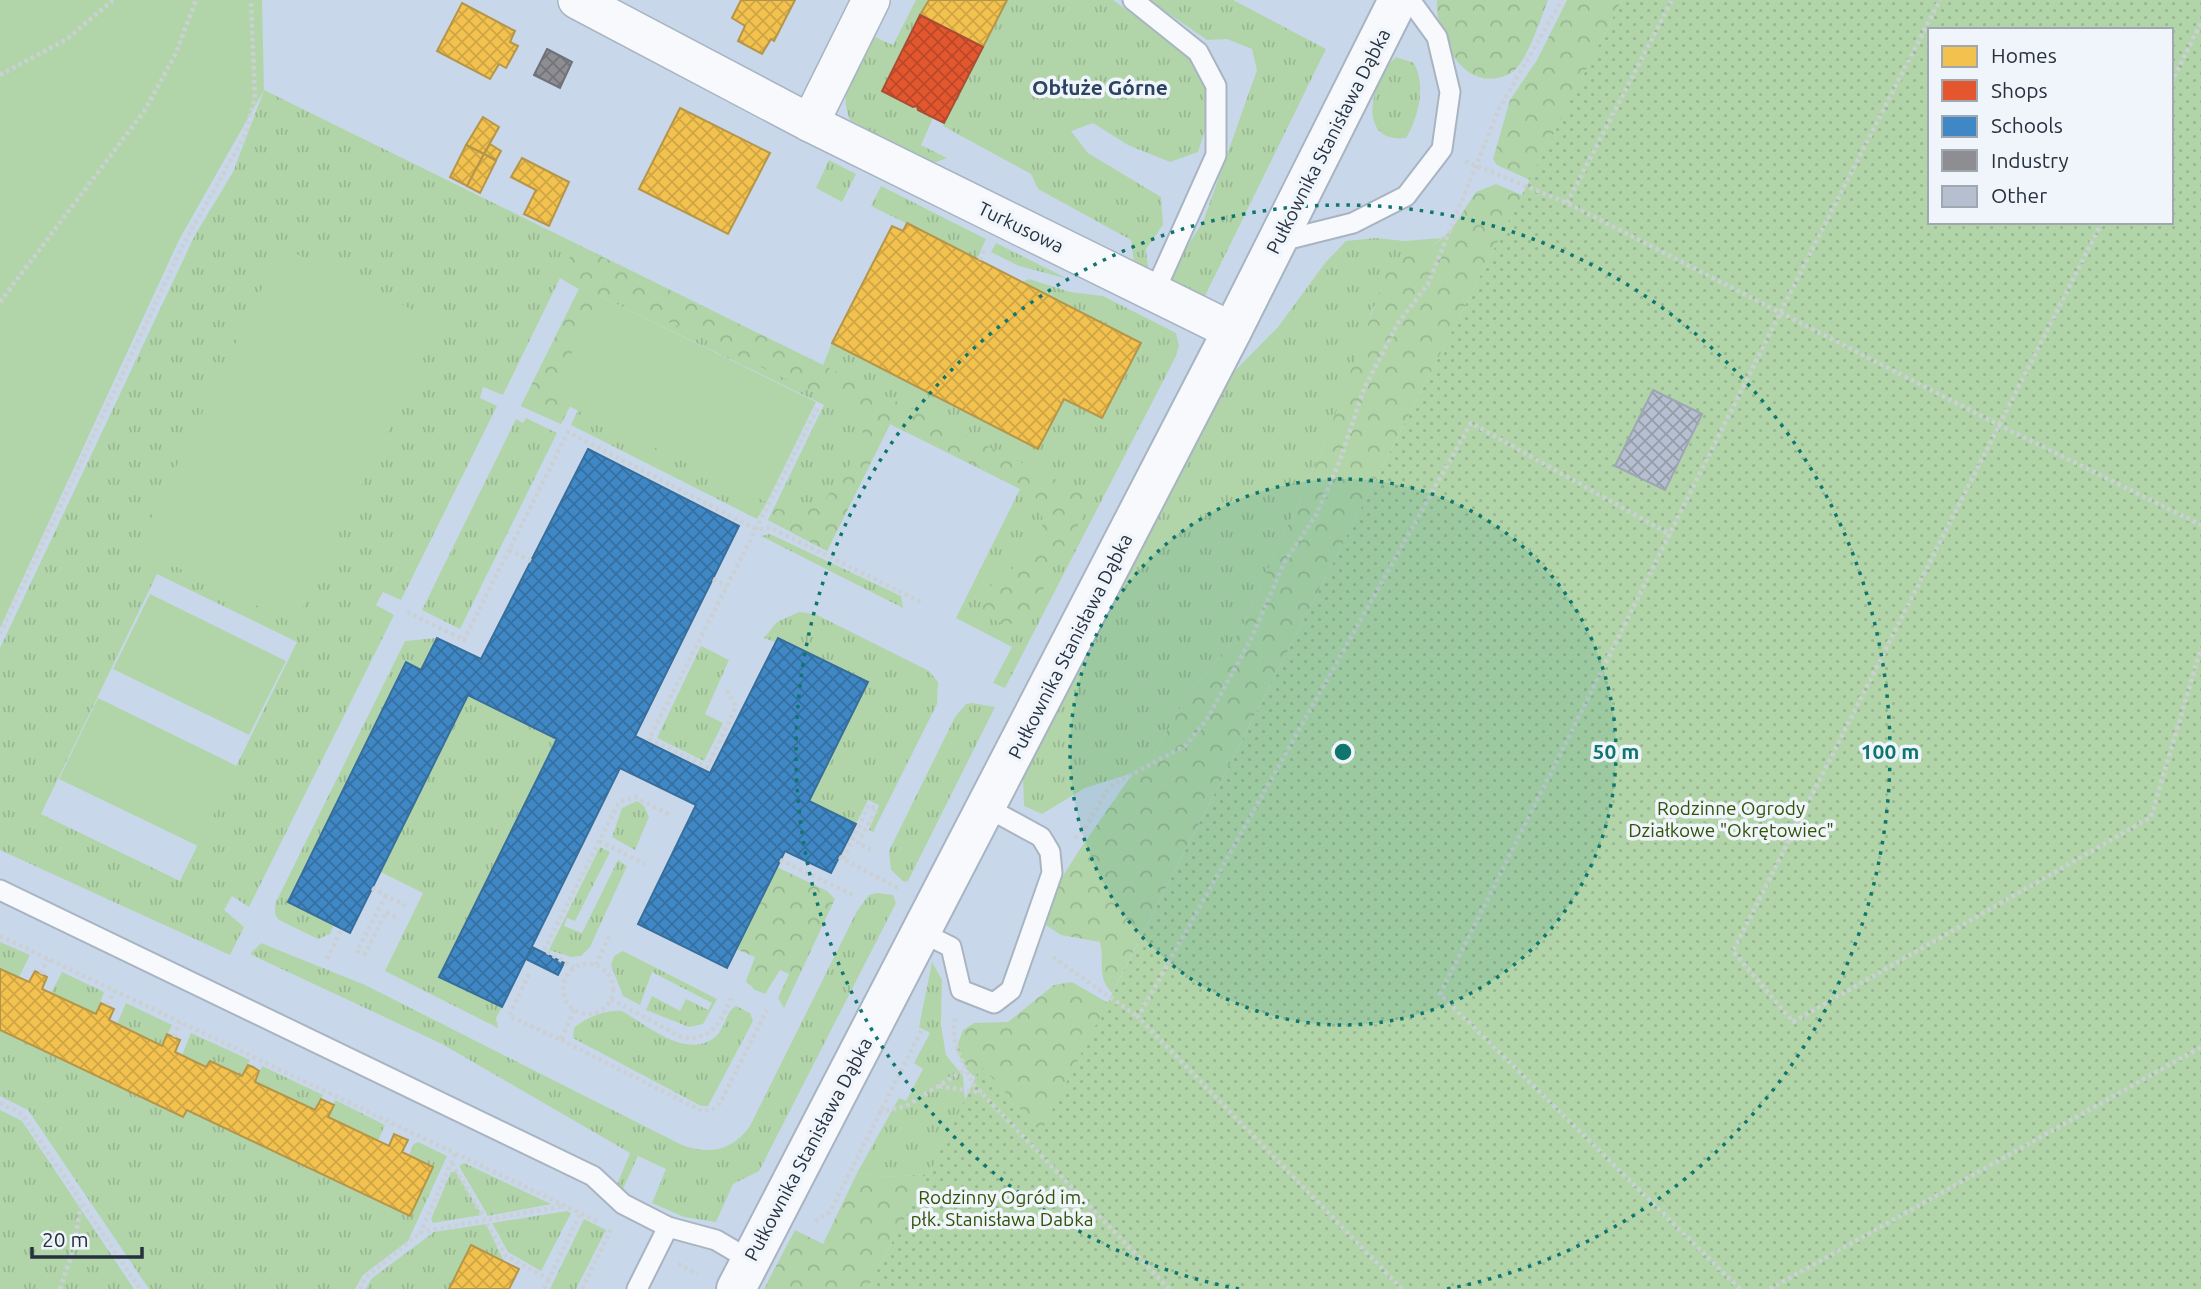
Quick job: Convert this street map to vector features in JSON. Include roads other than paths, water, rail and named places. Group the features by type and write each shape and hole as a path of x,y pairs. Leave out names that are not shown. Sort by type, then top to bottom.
{"street":[{"name":"Turkusowa","path":"577,0 810,123 1232,331"},
{"path":"810,123 871,0"},
{"name":"Pułkownika Stanisława Dąbka","path":"743,1274 1232,331 1398,0"}],"lane":[{"path":"1133,0 1198,52 1216,86 1216,155 1154,293"},
{"path":"1276,242 1353,223 1406,197 1441,149 1450,92 1437,37 1410,0"},
{"path":"921,932 951,947 961,990 994,1003 1011,990 1052,873 1050,852 1041,838 986,807"},
{"path":"0,890 593,1176 622,1204 668,1227 716,1240 743,1274"},
{"path":"638,1289 668,1227"}],"district":[{"name":"Obłuże Górne","path":"1100,88"}],"park label":[{"name":"Rodzinne Ogrody Działkowe \"Okrętowiec\"","path":"1731,819"},
{"name":"Rodzinny Ogród im. płk. Stanisława Dabka","path":"1002,1208"}]}
